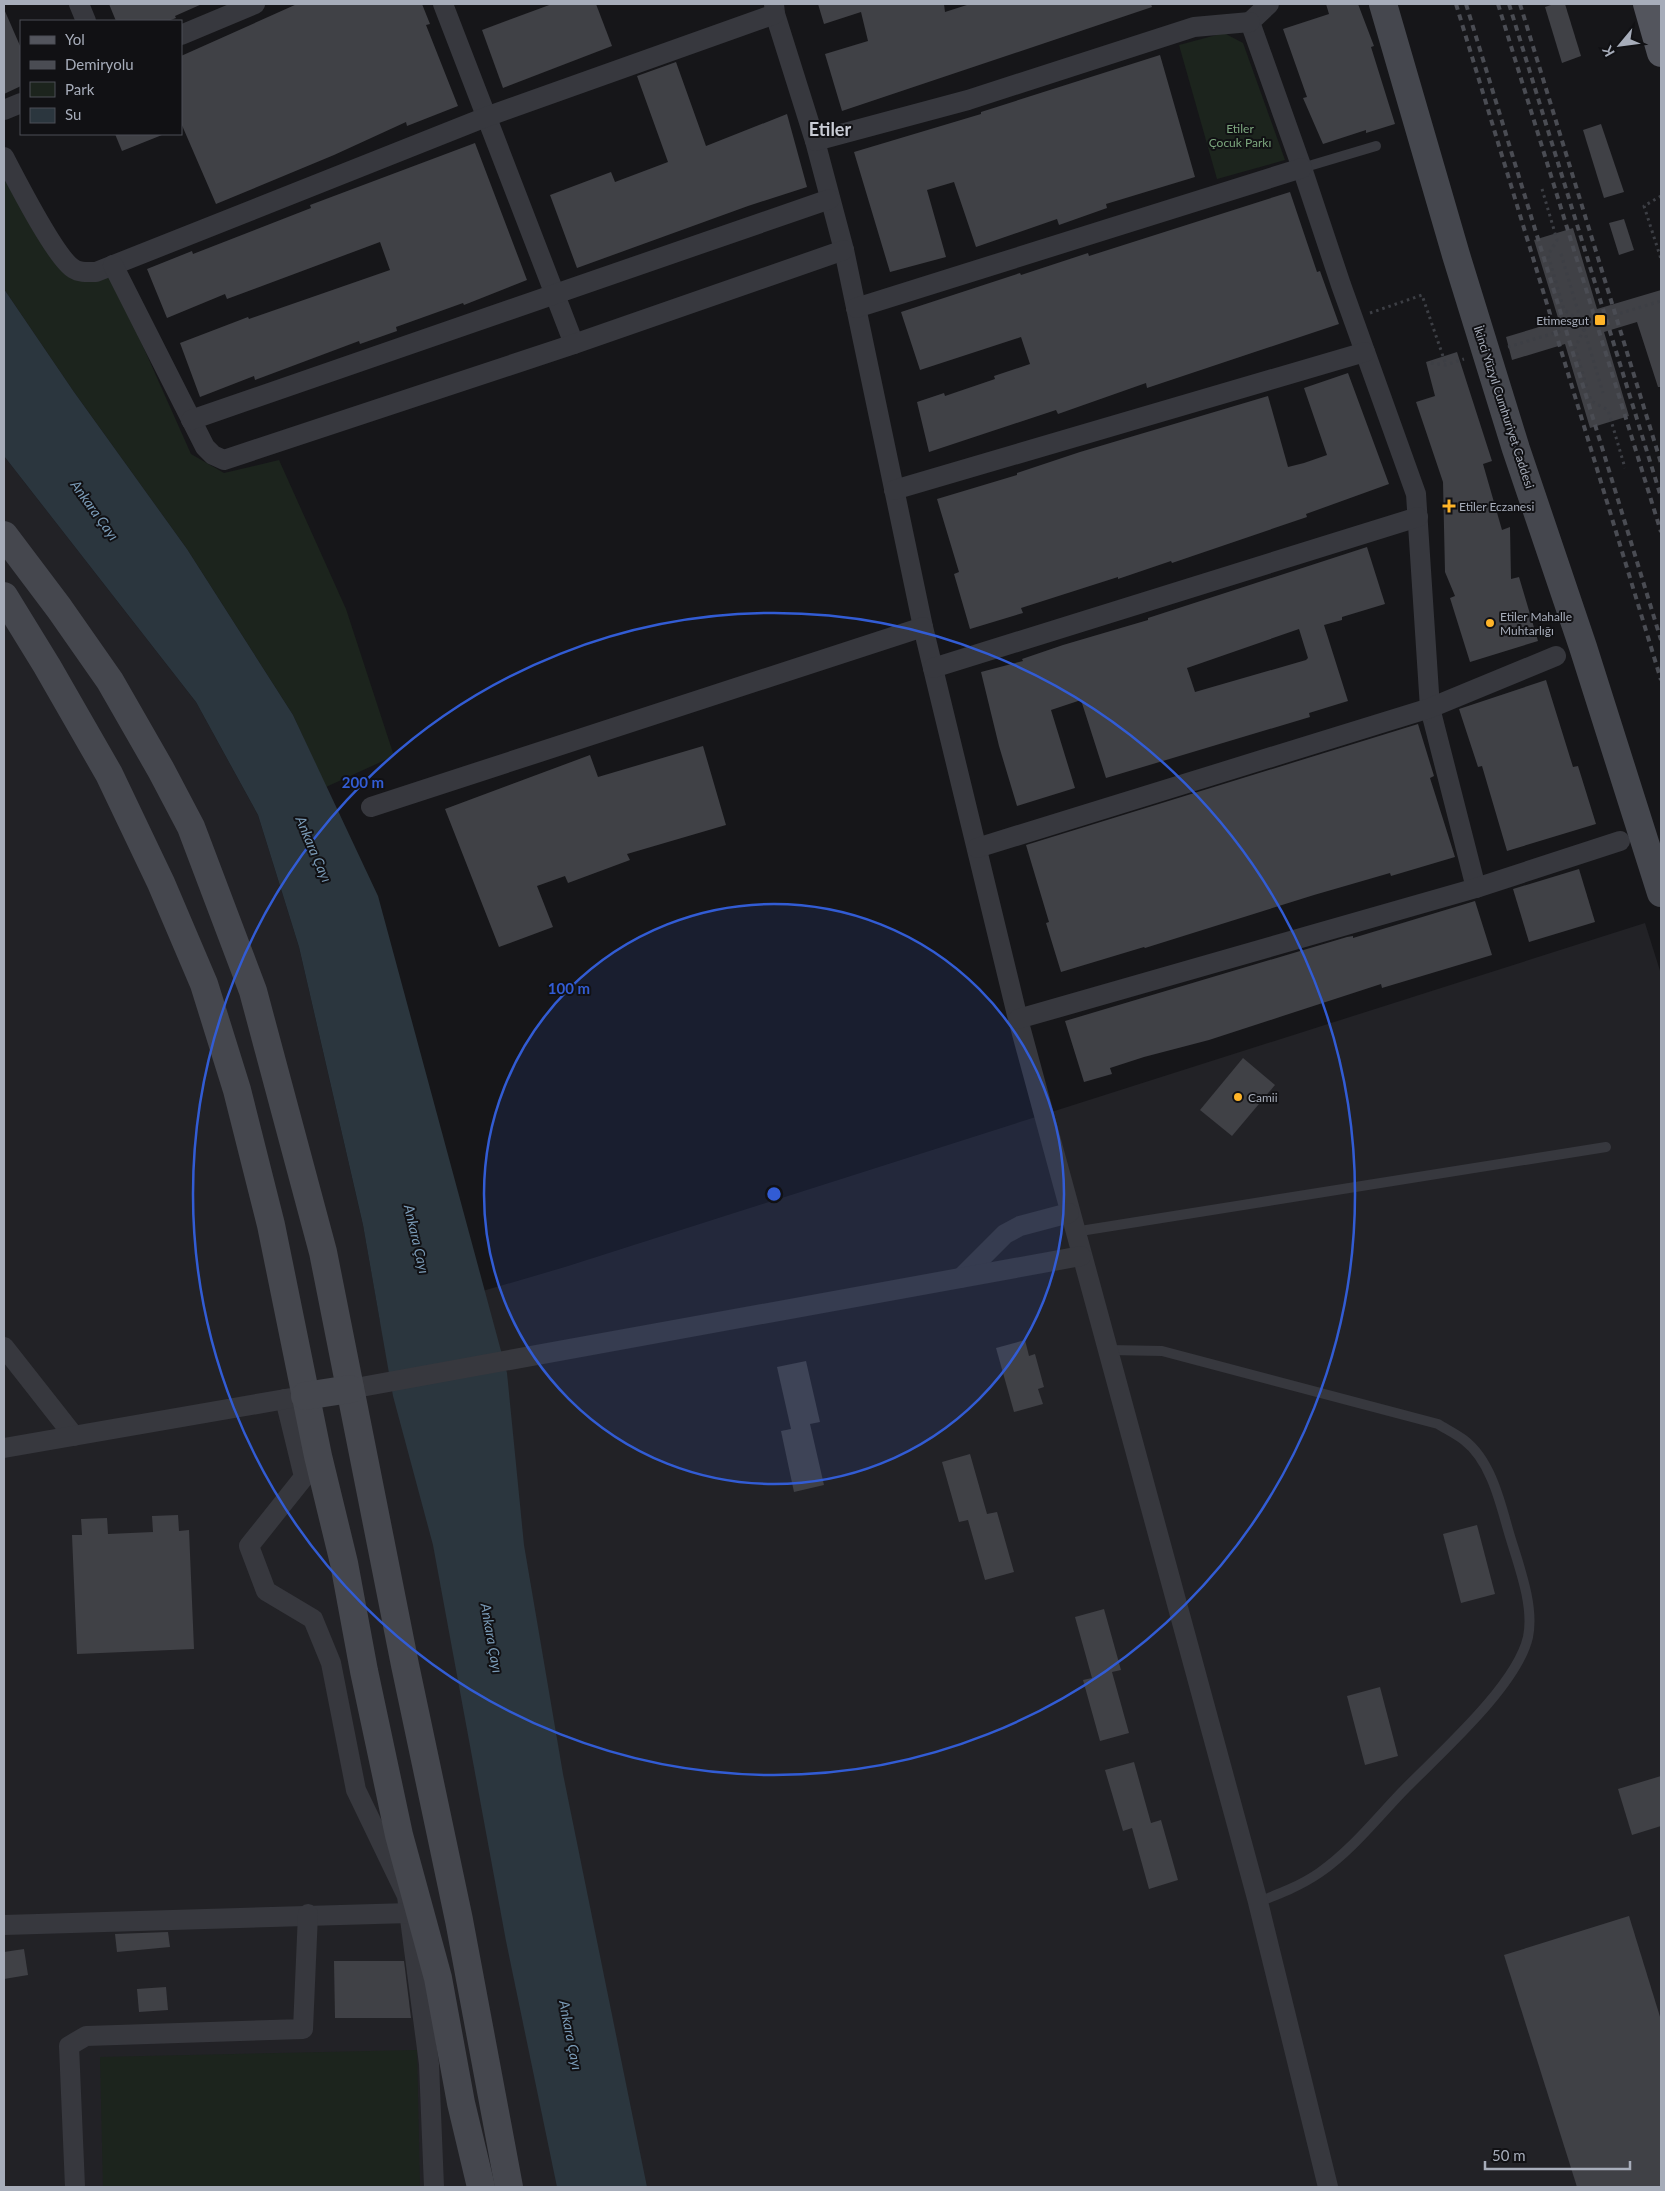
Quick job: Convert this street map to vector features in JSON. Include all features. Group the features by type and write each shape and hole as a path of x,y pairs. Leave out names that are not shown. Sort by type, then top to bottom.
{"main road":[{"name":"İkinci Yüzyıl Cumhuriyet Caddesi","path":"1383,4 1459,264 1516,449 1583,647 1661,893"},
{"path":"1647,4 1661,53"},
{"path":"4,535 59,608 110,682 161,770 190,827 255,1000 323,1252 459,1920 509,2187"},
{"path":"4,596 109,774 161,883 204,984 237,1090 271,1226 295,1398 344,1562 364,1671 399,1835 438,1978 461,2103 481,2187"},
{"path":"295,1398 350,1389"}],"street":[{"path":"80,4 86,20"},
{"path":"182,35 256,4"},
{"path":"443,4 574,344"},
{"path":"815,141 968,100 1194,27 1250,22 1269,4"},
{"path":"4,157 62,258 73,269 96,272 486,117 774,9 815,141 844,250 923,628 1018,1019 1258,1902 1328,2187"},
{"path":"1250,22 1416,494 1430,708 1476,888"},
{"path":"4,110 20,103"},
{"path":"856,308 1302,168"},
{"path":"191,420 830,199"},
{"path":"113,265 208,452 218,458 233,458 574,344 844,250"},
{"path":"894,490 1365,352"},
{"path":"933,668 1418,517"},
{"path":"370,807 923,628"},
{"path":"976,848 1430,708 1556,656"},
{"path":"1018,1019 1476,888 1620,841"},
{"path":"961,1278 1005,1234 1020,1226 1072,1223"},
{"path":"350,1389 1081,1256"},
{"path":"4,1347 74,1436"},
{"path":"4,1448 295,1398 304,1477 249,1546 266,1590 313,1619 330,1663 356,1790 407,1896 429,2064 434,2187"},
{"path":"4,1925 308,1914 410,1913"},
{"path":"75,2187 69,2046 86,2036 303,2029 308,1914"}],"lane":[{"path":"1302,168 1376,146"},
{"path":"1072,1223 1606,1147"},
{"path":"1109,1350 1162,1351 1438,1424 1464,1440 1479,1455 1503,1511 1530,1608 1528,1636 1520,1659 1488,1704 1349,1847 1320,1872 1293,1888 1258,1902"}],"path":[{"path":"1542,189 1557,240 1548,255 1564,310 1583,325"},
{"path":"1661,196 1644,206 1661,259"},
{"path":"1561,254 1604,393"},
{"path":"1353,319 1422,295 1446,365"},
{"path":"1501,349 1661,301"},
{"path":"1583,325 1575,348 1591,401 1608,410 1625,468"},
{"path":"1432,364 1446,365 1474,357"}],"shaded area":[{"path":"4,456 196,702 258,815 299,947 363,1225 380,1321 565,1267 1645,923 1661,974 1661,2187 4,2187"}],"green space":[{"name":"Etiler Çocuk Parkı","path":"1224,33 1243,43 1285,160 1217,179 1179,45"},
{"path":"4,178 66,266 113,279 191,454 224,473 279,460 346,609 394,756 326,787 293,715 187,549 74,392 4,289"},
{"path":"417,2050 420,2187 103,2187 100,2057"}],"water":[{"name":"Ankara Çayı","path":"4,289 74,392 187,549 293,715 378,896 507,1373 524,1545 563,1774 647,2187 557,2187 506,1941 433,1545 393,1396 363,1225 299,947 258,815 196,702 4,456"}],"building":[{"path":"109,4 202,4 175,16 176,18 171,20 116,20"},
{"path":"297,4 422,4 430,24 426,25 458,106 407,126 406,122 334,155 216,204 182,125 182,56"},
{"path":"552,4 596,4 612,46 503,88 482,30"},
{"path":"818,4 944,4 945,12 970,4 1151,4 1152,7 842,111 825,54 868,41 861,12 824,24"},
{"path":"1326,4 1358,4 1374,46 1371,47 1395,124 1366,133 1366,130 1323,144 1303,98 1307,97 1283,29 1329,14"},
{"path":"1554,4 1565,4 1581,56 1562,63 1545,7"},
{"path":"4,9 20,46 20,86 4,94"},
{"path":"1160,55 1195,177 1106,204 1107,208 1059,225 1057,219 976,247 954,182 927,190 946,257 890,272 854,152 981,114 981,112"},
{"path":"676,62 706,146 787,114 807,187 748,206 577,268 550,195 611,172 615,182 668,162 637,76"},
{"path":"1601,124 1624,192 1604,198 1583,130"},
{"path":"115,135 162,135 122,151"},
{"path":"475,143 527,280 464,305 463,303 396,327 397,331 360,344 359,341 255,380 254,376 200,397 180,343 248,317 249,319 390,270 380,242 227,299 225,294 167,318 147,269 192,251 193,254 311,208 310,205"},
{"path":"1290,192 1317,272 1320,271 1339,324 1147,388 1146,383 1058,414 1056,410 929,452 917,402 944,393 945,396 995,379 994,376 1030,364 1021,337 920,370 901,312 1020,273 1021,275 1088,253 1089,256"},
{"path":"1624,219 1634,250 1619,255 1609,223"},
{"path":"1573,228 1597,309 1661,290 1661,387 1658,387 1637,322 1604,332 1629,416 1590,428 1565,344 1512,360 1506,337 1559,321 1534,240"},
{"path":"1457,352 1492,461 1483,464 1502,530 1510,527 1511,579 1519,577 1538,641 1470,662 1450,598 1455,596 1445,572 1443,482 1416,402 1435,396 1426,362"},
{"path":"1348,373 1389,484 1306,514 1307,517 1172,563 1171,561 1021,608 1023,613 970,629 954,574 959,572 937,499 1017,475 1017,473 1080,452 1268,396 1288,467 1304,463 1327,455 1304,388"},
{"path":"1367,547 1385,604 1342,617 1342,620 1324,625 1348,701 1309,713 1310,717 1106,778 1081,700 1051,710 1075,788 1017,806 999,746 981,672 1023,661 1022,659 1148,620 1148,618","holes":["1299,629 1308,658 1195,692 1187,668"]},
{"path":"1546,680 1573,767 1578,766 1596,824 1507,851 1482,766 1478,767 1459,709"},
{"path":"1418,724 1434,776 1430,778 1455,857 1391,876 1390,873 1314,895 1061,972 1046,923 1049,922 1026,845"},
{"path":"703,746 726,825 627,854 630,860 568,883 565,876 537,886 553,927 499,947 445,809 590,755 598,777"},
{"path":"1579,869 1595,922 1529,942 1513,889"},
{"path":"1475,901 1492,955 1382,988 1381,984 1209,1040 1144,1057 1110,1068 1112,1074 1084,1082 1065,1021"},
{"name":"Camii","path":"1243,1058 1275,1085 1232,1136 1200,1110"},
{"path":"1025,1340 1029,1356 1035,1354 1044,1387 1038,1389 1043,1404 1014,1412 996,1348"},
{"path":"806,1361 820,1422 810,1424 824,1485 794,1492 781,1431 791,1429 777,1367"},
{"path":"970,1454 987,1514 997,1512 1014,1572 985,1580 968,1520 959,1522 942,1462"},
{"path":"178,1515 179,1531 189,1530 194,1649 77,1654 72,1535 82,1535 81,1519 107,1518 108,1534 153,1532 152,1516"},
{"path":"1477,1525 1495,1594 1461,1603 1443,1534"},
{"path":"1104,1609 1121,1670 1112,1672 1129,1733 1100,1741 1083,1680 1092,1678 1075,1617"},
{"path":"1380,1687 1398,1756 1365,1765 1347,1696"},
{"path":"1134,1762 1151,1823 1161,1820 1178,1880 1149,1889 1132,1828 1123,1831 1105,1770"},
{"path":"1661,1776 1661,1826 1632,1835 1618,1789"},
{"path":"1629,1916 1661,2020 1661,2187 1577,2187 1504,1955"},
{"path":"168,1932 170,1947 117,1952 115,1934"},
{"path":"24,1949 28,1975 4,1979 4,1952"},
{"path":"334,1961 404,1961 411,2018 335,2018"},
{"path":"166,1987 168,2010 139,2012 137,1989"}],"railway":[{"path":"1456,4 1661,680"},
{"path":"1466,4 1661,640"},
{"path":"1498,4 1661,532"},
{"path":"1509,4 1661,497"},
{"path":"1520,4 1661,463"}],"place":[{"name":"Etimesgut","path":"1600,320"},
{"name":"Etiler Eczanesi","path":"1449,506"},
{"name":"Etiler Mahalle Muhtarlığı","path":"1490,623"},
{"name":"Camii","path":"1238,1097"}],"district":[{"name":"Etiler","path":"830,129"}]}
